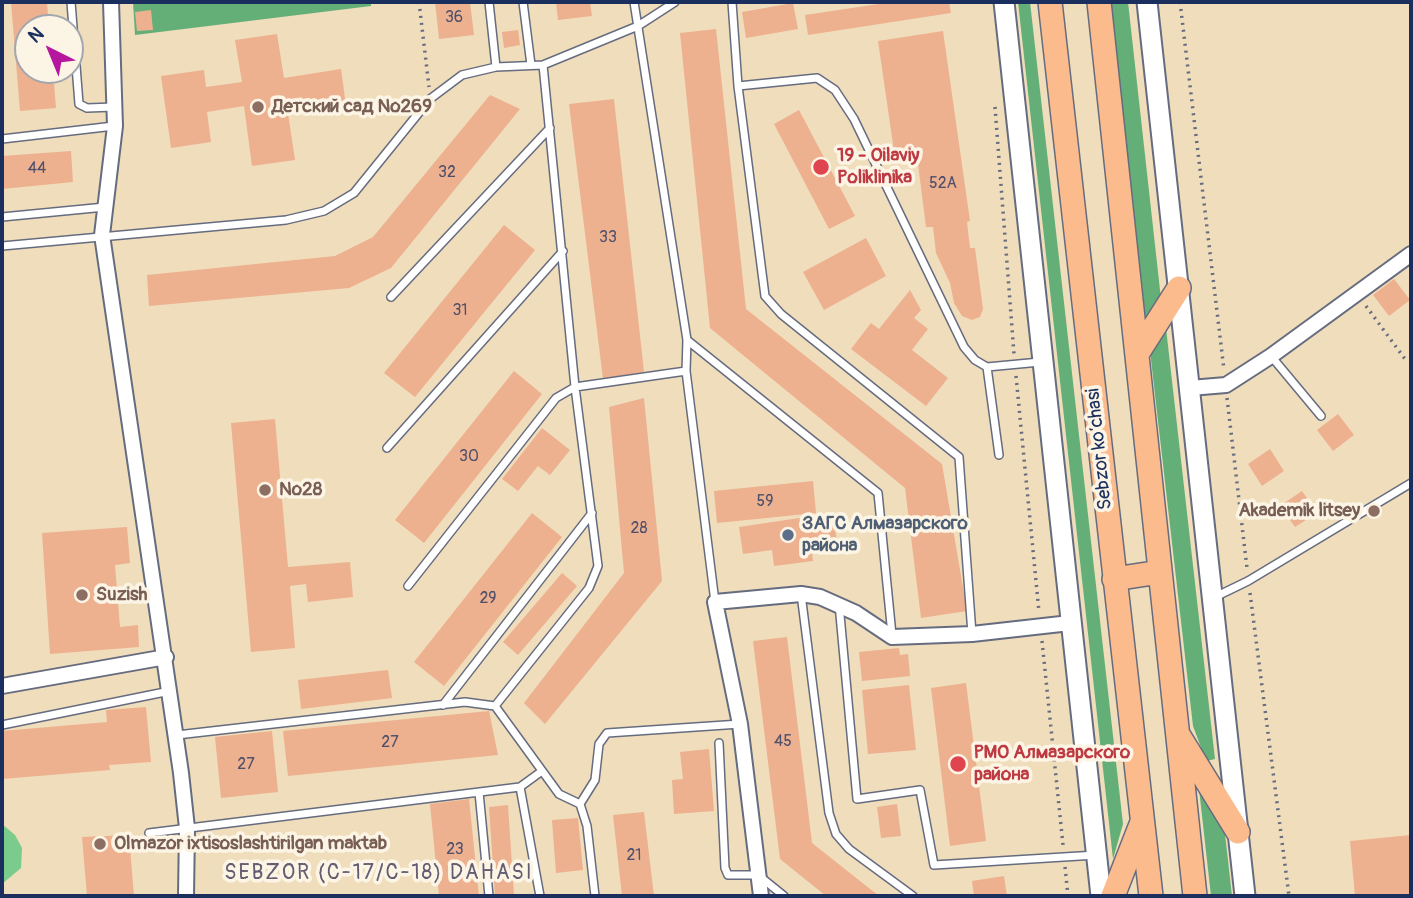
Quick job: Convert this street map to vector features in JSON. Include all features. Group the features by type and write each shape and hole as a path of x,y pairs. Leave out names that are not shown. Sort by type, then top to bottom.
{"main road":[{"name":"Sebzor ko‘chasi","path":"1050,2 1152,896"},
{"path":"1099,2 1195,896"},
{"path":"1138,354 1179,288"},
{"path":"1114,579 1160,572"},
{"path":"1177,732 1238,832"},
{"path":"1113,896 1143,819"}],"street":[{"path":"111,2 115,126 102,235 177,735 187,828 186,896"},
{"path":"1004,2 1101,896"},
{"path":"1147,2 1245,896"},
{"path":"1190,388 1226,385 1271,356 1411,254"},
{"path":"761,896 740,724 715,601 801,594 839,604 892,636 972,634 1070,623"},
{"path":"2,686 166,657"}],"lane":[{"path":"71,2 79,104 87,108 115,107"},
{"path":"489,2 496,67"},
{"path":"523,2 531,65"},
{"path":"634,2 687,340 686,371 715,601"},
{"path":"2,246 286,220 324,211 354,193 430,99 462,75 496,67 542,65 638,26 675,2"},
{"path":"732,2 738,86 765,296 780,314 959,457 972,634"},
{"path":"495,706 589,588 598,566 575,387 542,65"},
{"path":"738,86 817,78 835,90 854,119 964,347 975,360 987,367 1044,361"},
{"path":"2,139 115,126"},
{"path":"391,297 550,128"},
{"path":"2,217 106,207"},
{"path":"387,449 563,251"},
{"path":"687,340 878,493 892,636"},
{"path":"1271,356 1321,416"},
{"path":"987,367 999,455"},
{"path":"408,586 556,398 575,387 686,371"},
{"path":"1213,598 1248,581 1411,482"},
{"path":"443,705 592,512"},
{"path":"801,594 829,813 836,834 849,849 913,896"},
{"path":"839,604 857,799 920,790 934,865 1097,855"},
{"path":"2,725 170,691"},
{"path":"177,735 464,702 495,706 559,794 580,804 587,826 595,896"},
{"path":"580,804 595,780 599,744 607,733 740,724"},
{"path":"719,743 725,868 728,875 758,875 784,896"},
{"path":"149,833 520,788 542,771"},
{"path":"520,788 540,896"},
{"path":"480,792 489,896"}],"path":[{"path":"419,2 430,99"},
{"path":"1180,2 1248,581 1289,896"},
{"path":"995,96 1015,365 1068,896"},
{"path":"1356,293 1405,359"}],"green space":[{"path":"133,2 371,2 371,6 135,35"},
{"path":"1018,2 1030,2 1123,824 1113,859"},
{"path":"1111,2 1128,2 1161,299 1146,322"},
{"path":"1166,328 1215,759 1206,761 1193,726 1150,351"},
{"path":"1199,789 1224,825 1232,896 1211,896"},
{"path":"2,824 15,835 22,848 21,868 2,884"}],"building":[{"path":"11,2 47,2 48,14 14,14 14,38"},
{"path":"435,2 470,2 474,35 439,39"},
{"path":"556,2 590,2 592,16 558,20"},
{"path":"892,2 949,2 951,13 808,35 805,15"},
{"path":"793,3 798,29 746,38 742,12"},
{"path":"151,10 153,30 137,31 135,12"},
{"path":"716,29 746,309 942,464 967,611 921,618 905,488 710,328 680,33"},
{"path":"518,30 520,45 504,48 502,32"},
{"path":"943,31 970,221 967,222 970,248 975,248 983,309 980,317 972,320 962,316 954,303 950,283 936,253 933,227 926,227 916,148 894,151 878,41"},
{"path":"277,34 284,78 341,69 346,106 304,112 302,97 286,100 295,160 252,166 244,106 207,112 211,142 171,148 161,76 204,70 206,87 242,82 235,40"},
{"path":"18,84 54,84 56,108 20,111"},
{"path":"490,95 520,109 391,268 349,288 149,306 147,275 335,256 373,237"},
{"path":"614,99 644,372 603,379 569,104"},
{"path":"799,110 855,216 829,229 774,124"},
{"path":"71,151 73,182 2,189 2,156"},
{"path":"504,225 535,250 415,397 384,373"},
{"path":"866,238 886,276 824,310 803,272"},
{"path":"1394,279 1410,300 1389,316 1373,295"},
{"path":"910,290 921,310 914,318 928,329 912,350 948,378 926,406 851,349 871,323 879,329"},
{"path":"514,371 542,394 424,543 395,520"},
{"path":"644,398 662,581 545,724 524,703 624,573 609,407"},
{"path":"1338,414 1354,435 1333,451 1317,430"},
{"path":"275,419 288,567 350,562 353,597 308,602 306,584 290,586 295,648 251,652 231,423"},
{"path":"542,428 570,450 550,475 538,466 518,491 502,479"},
{"path":"1270,449 1284,471 1262,486 1248,464"},
{"path":"813,481 816,513 717,523 714,491"},
{"path":"1302,491 1317,513 1295,527 1280,506"},
{"path":"532,513 562,537 444,686 414,662"},
{"name":"ЗАГС Алмазарского района","path":"833,513 837,543 811,546 813,561 774,566 772,550 743,554 739,527"},
{"name":"Suzish","path":"127,527 130,563 115,565 120,627 138,625 139,647 50,654 42,533"},
{"path":"562,573 577,586 518,655 503,642"},
{"path":"787,637 812,843 879,896 826,896 780,859 753,641"},
{"path":"899,648 900,655 908,654 910,676 862,681 859,652"},
{"path":"388,670 392,698 301,709 298,680"},
{"path":"966,683 986,841 950,846 931,688"},
{"path":"909,685 916,750 868,754 862,690"},
{"path":"146,707 151,762 109,765 110,770 2,779 2,731 107,722 106,710"},
{"path":"489,711 498,755 288,776 283,731"},
{"path":"272,731 278,792 221,798 215,737"},
{"path":"709,749 714,811 674,814 672,780 683,779 680,752"},
{"path":"469,799 479,896 439,896 430,804"},
{"path":"897,804 901,836 881,838 877,807"},
{"path":"508,805 514,895 495,896 489,807"},
{"path":"644,812 654,896 622,896 613,815"},
{"path":"578,818 583,870 556,873 552,820"},
{"path":"129,835 134,896 87,896 82,837"},
{"path":"1411,835 1411,896 1355,896 1350,841"},
{"path":"1004,876 1007,896 974,896 972,881"}],"place":[{"name":"Детский сад №269","path":"258,107"},
{"name":"19 - Oilaviy Poliklinika","path":"821,167"},
{"name":"№28","path":"265,490"},
{"name":"Akademik litsey","path":"1374,511"},
{"name":"ЗАГС Алмазарского района","path":"788,535"},
{"name":"Suzish","path":"82,595"},
{"name":"РМО Алмазарского района","path":"958,764"},
{"name":"Olmazor ixtisoslashtirilgan maktab","path":"100,844"}],"district":[{"name":"SEBZOR (C-17/C-18) DAHASI","path":"379,874"}]}
